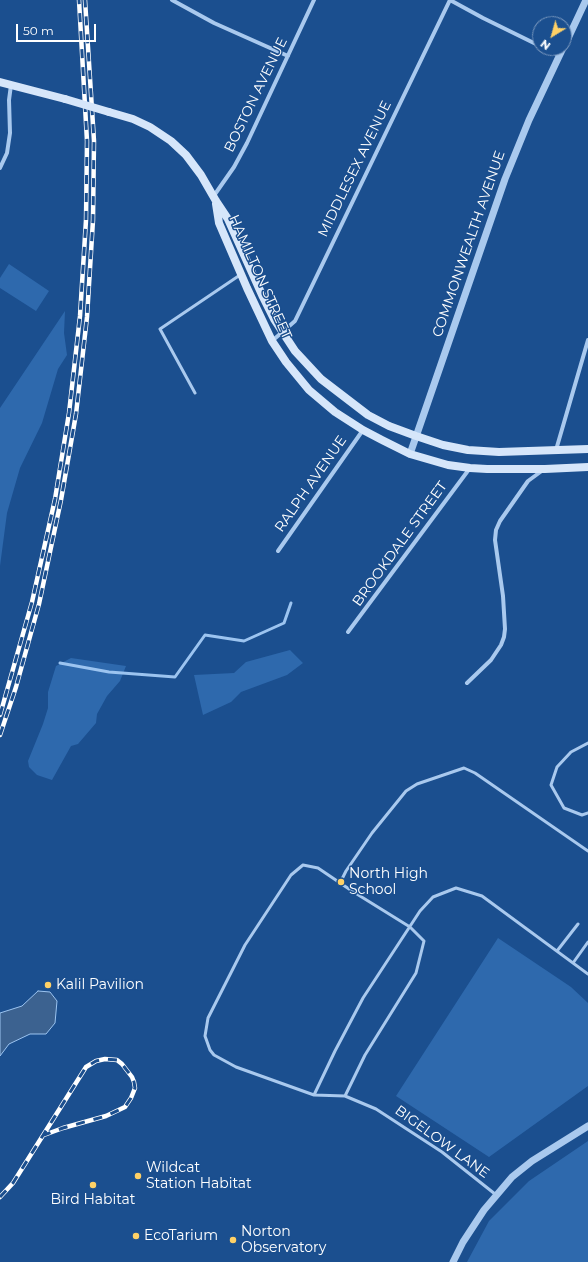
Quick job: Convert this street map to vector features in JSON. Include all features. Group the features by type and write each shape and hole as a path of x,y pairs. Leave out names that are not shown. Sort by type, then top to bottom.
{"main road":[{"name":"HAMILTON STREET","path":"0,82 66,99 144,124 171,141 194,165 228,219 263,297 295,351 316,374 344,398 368,415 389,426 416,436 442,445 468,450 500,452 588,449"},
{"name":"HAMILTON STREET","path":"214,199 219,223 272,341 286,362 309,390 335,412 363,430 410,454 448,465 470,468 545,469 588,467"}],"street":[{"path":"172,0 214,23 288,56"},
{"name":"BOSTON AVENUE","path":"214,199 234,167 269,98 314,0"},
{"path":"450,0 532,42"},
{"name":"MIDDLESEX AVENUE","path":"272,341 295,321 450,0"},
{"name":"COMMONWEALTH AVENUE","path":"572,30 586,0"},
{"name":"COMMONWEALTH AVENUE","path":"410,454 504,179 529,120 560,56"},
{"path":"0,168 7,153 10,133 9,100 11,85"},
{"path":"556,450 588,340"},
{"name":"RALPH AVENUE","path":"278,550 363,430"},
{"name":"BROOKDALE STREET","path":"348,632 470,468"},
{"path":"467,683 491,660 501,645 504,637 503,596 495,540 496,530 500,521 528,481 545,469"},
{"path":"453,1262 473,1225 495,1194 520,1169 588,1126"}],"lane":[{"path":"195,393 160,329 241,274"},
{"path":"588,743 571,752 557,767 551,785 564,808 582,815 588,813"},
{"path":"340,883 346,871 372,833 406,791 417,784 464,768 475,773 588,851"},
{"path":"303,865 309,865 318,868 340,883 410,927 424,941 416,974 365,1055 345,1096 314,1095 236,1067 214,1055 210,1050 205,1036 208,1018 245,945 291,876 303,865"},
{"path":"314,1095 363,998 420,911 433,897 456,888 482,896 588,974"},
{"path":"557,951 578,924"},
{"path":"573,963 588,942"},
{"name":"BIGELOW LANE","path":"345,1096 376,1109 442,1152 495,1194"}],"shaded area":[{"path":"9,264 49,291 36,311 0,288 0,278"},
{"path":"65,311 64,333 67,355 58,369 42,423 20,468 7,513 0,566 0,408"},
{"path":"290,650 303,663 287,675 241,692 231,702 203,715 194,675 234,673 246,662"},
{"path":"71,658 126,666 120,681 107,696 97,714 96,723 78,744 71,746 52,780 37,775 29,767 28,761 48,708 48,692 56,666"},
{"path":"498,938 571,987 588,1003 588,1086 489,1157 396,1096"},
{"path":"38,991 50,992 57,1001 55,1023 46,1034 30,1034 9,1044 0,1056 0,1013 22,1006"},
{"path":"588,1141 588,1262 467,1262 489,1221 529,1181"}],"waterway":[{"path":"60,663 109,672 175,677 205,635 244,641 284,623 291,603"}],"railway":[{"path":"0,715 32,602 55,499 69,413 80,316 86,220 87,141 79,0"},
{"path":"0,735 16,687 39,604 61,500 76,414 87,317 93,220 94,141 85,0"},
{"path":"0,1197 13,1183 86,1067 96,1061 105,1059 117,1060 122,1064 132,1077 135,1088 125,1107 106,1116 44,1135"}],"place":[{"name":"North High School","path":"341,882"},
{"name":"Kalil Pavilion","path":"48,985"},
{"name":"Wildcat Station Habitat","path":"138,1176"},
{"name":"Bird Habitat","path":"93,1185"},
{"name":"EcoTarium","path":"136,1236"},
{"name":"Norton Observatory","path":"233,1240"}]}
